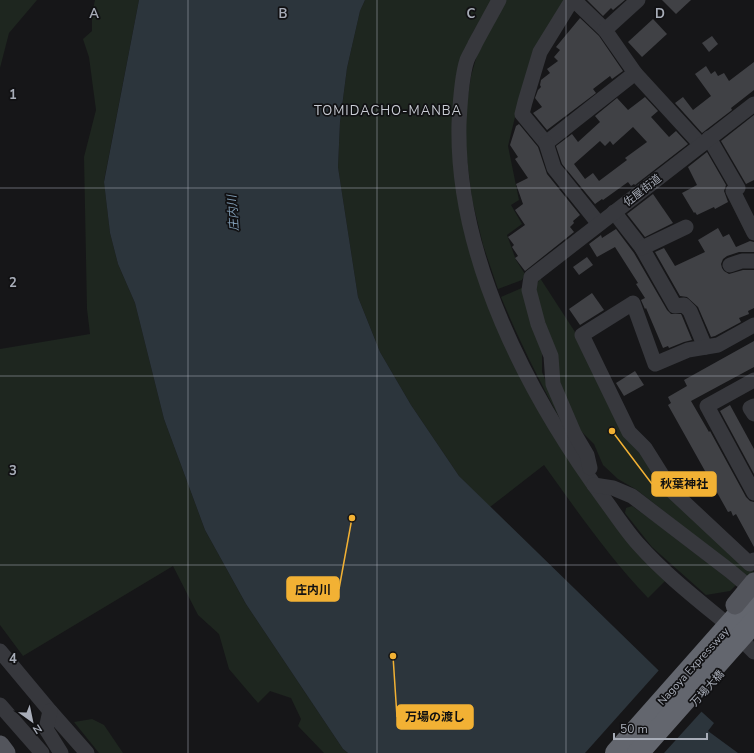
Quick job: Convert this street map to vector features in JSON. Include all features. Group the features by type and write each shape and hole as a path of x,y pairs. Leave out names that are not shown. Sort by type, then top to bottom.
{"highway":[{"name":"Nagoya Expressway","path":"616,753 744,601"},
{"name":"Nagoya Expressway","path":"638,753 754,622"}],"main road":[{"path":"603,753 721,620 744,601 754,582"},
{"name":"万場大橋","path":"649,753 732,660 751,644"},
{"path":"0,745 6,753"}],"street":[{"path":"499,0 467,60 460,100 459,141 462,184 476,246 488,288 501,321 526,372 565,441 594,485 638,545 721,620"},
{"path":"599,224 554,168 546,143 522,114 524,102 540,52 573,0 605,30 635,73 705,142 738,188 733,191 754,233"},
{"path":"605,30 638,0"},
{"path":"546,143 635,73"},
{"name":"佐屋街道","path":"594,485 587,455 574,433 553,384 552,356 538,324 530,290 531,277 754,104"},
{"path":"614,212 642,248 675,306 684,305 690,311 705,348"},
{"path":"642,248 686,227"},
{"path":"730,265 742,261 754,260"},
{"path":"754,326 718,345 688,350 655,364 633,303 582,335 629,432 645,448 672,491 750,564 754,560"},
{"path":"754,380 707,406 754,494"},
{"path":"754,406 750,408 754,414"},
{"path":"594,485 613,488 632,496 730,570 754,591"},
{"path":"0,651 87,753"},
{"path":"0,705 42,753"},
{"path":"50,711 46,729 61,753"}],"shaded area":[{"path":"0,0 37,0 9,33 0,68"},
{"path":"95,0 139,0 104,181 110,233 118,264 135,303 164,419 205,530 246,604 343,749 348,753 324,753 298,726 301,719 291,698 270,691 258,703 229,669 219,634 198,615 173,566 23,656 0,625 0,349 90,334 87,309 84,157 96,110 89,57 83,39 92,31 92,14"},
{"path":"365,0 493,0 473,32 460,66 452,124 453,151 465,234 506,346 667,579 648,598 607,550 544,465 490,507 459,476 411,405 380,352 358,297 338,167 340,122 347,68 360,11"},
{"path":"506,0 566,0 516,113 508,146 519,200 511,205 522,224 507,235 516,260 525,274 522,280 498,289 483,245 472,199 465,143 467,103 471,76 477,55"},
{"path":"540,278 575,332 626,435 642,451 668,494 754,572 754,583 637,490 618,479 603,465 594,444 579,429 558,380 535,288"},
{"path":"524,287 542,352 542,372 569,435 533,367 501,297"},
{"path":"632,506 736,585 730,591 706,595 652,547 625,513 626,508"},
{"path":"92,719 104,725 123,753 99,753 74,722"}],"water":[{"path":"139,0 365,0 360,11 347,68 340,122 338,167 358,297 380,352 411,405 459,476 714,723 708,731 738,753 348,753 343,749 246,604 205,530 164,419 135,303 118,264 110,233 104,182"}],"pier":[{"path":"660,669 703,710 664,753 585,753"}],"building":[{"path":"587,0 625,0 613,10 611,8 603,16"},
{"path":"662,0 691,0 676,14"},
{"path":"580,18 599,36 623,71 612,79 610,76 593,89 596,93 547,130 533,113 542,107 535,98 541,87 541,80 550,73 547,69 558,61 554,57 560,50 556,47"},
{"path":"653,19 667,34 642,57 628,42"},
{"path":"712,36 718,44 709,52 702,43"},
{"path":"754,62 754,90 731,108 732,110 702,133 675,103 683,97 693,110 711,96 695,74 706,66 711,74 715,71 718,76 724,73 729,81"},
{"path":"645,97 658,111 651,117 669,137 676,131 688,144 635,185 634,184 631,186 628,182 595,204 562,164 556,146 572,134 578,142 600,122 595,116 617,98 628,110","holes":["633,127 647,142 625,158 627,160 599,181 593,173 585,179 574,164 600,141 605,146 610,141 613,145"]},
{"path":"754,115 754,180 746,184 721,141"},
{"path":"519,124 538,147 547,174 580,215 573,221 574,223 570,227 574,232 525,271 515,258 518,256 512,247 514,245 508,237 525,225 515,210 523,204 516,184 528,178 515,159 518,157 510,145 516,126"},
{"path":"707,152 726,185 724,191 728,202 715,209 714,207 697,215 695,212 694,213 682,193 697,185 688,167"},
{"path":"653,194 673,223 645,237 627,214"},
{"path":"718,228 723,237 729,234 736,247 750,241 754,242 754,252 739,252 727,256 723,259 721,264 724,271 729,274 743,270 754,270 754,308 748,311 749,314 739,318 741,322 711,337 698,307 687,297 680,296 655,252 664,248 675,266 705,252 698,240"},
{"path":"616,229 634,253 667,310 671,314 681,314 692,340 669,348 668,346 663,348 646,308 645,309 641,300 645,298 636,284 638,283 615,247 597,257 589,244 601,235 602,238"},
{"path":"587,257 593,265 579,275 573,267"},
{"path":"592,293 604,310 580,325 569,309"},
{"path":"754,341 754,367 691,401 709,432 710,431 746,497 750,501 754,502 754,547 736,514 733,516 731,511 728,512 668,405 671,403 668,397 687,386 684,380"},
{"path":"635,371 644,385 624,396 616,383"},
{"path":"730,405 754,449 754,474 720,411"}],"place":[{"name":"秋葉神社","path":"612,431"},
{"name":"庄内川","path":"352,518"},
{"name":"万場の渡し","path":"393,656"}],"district":[{"name":"TOMIDACHO-MANBA","path":"388,110"}]}
